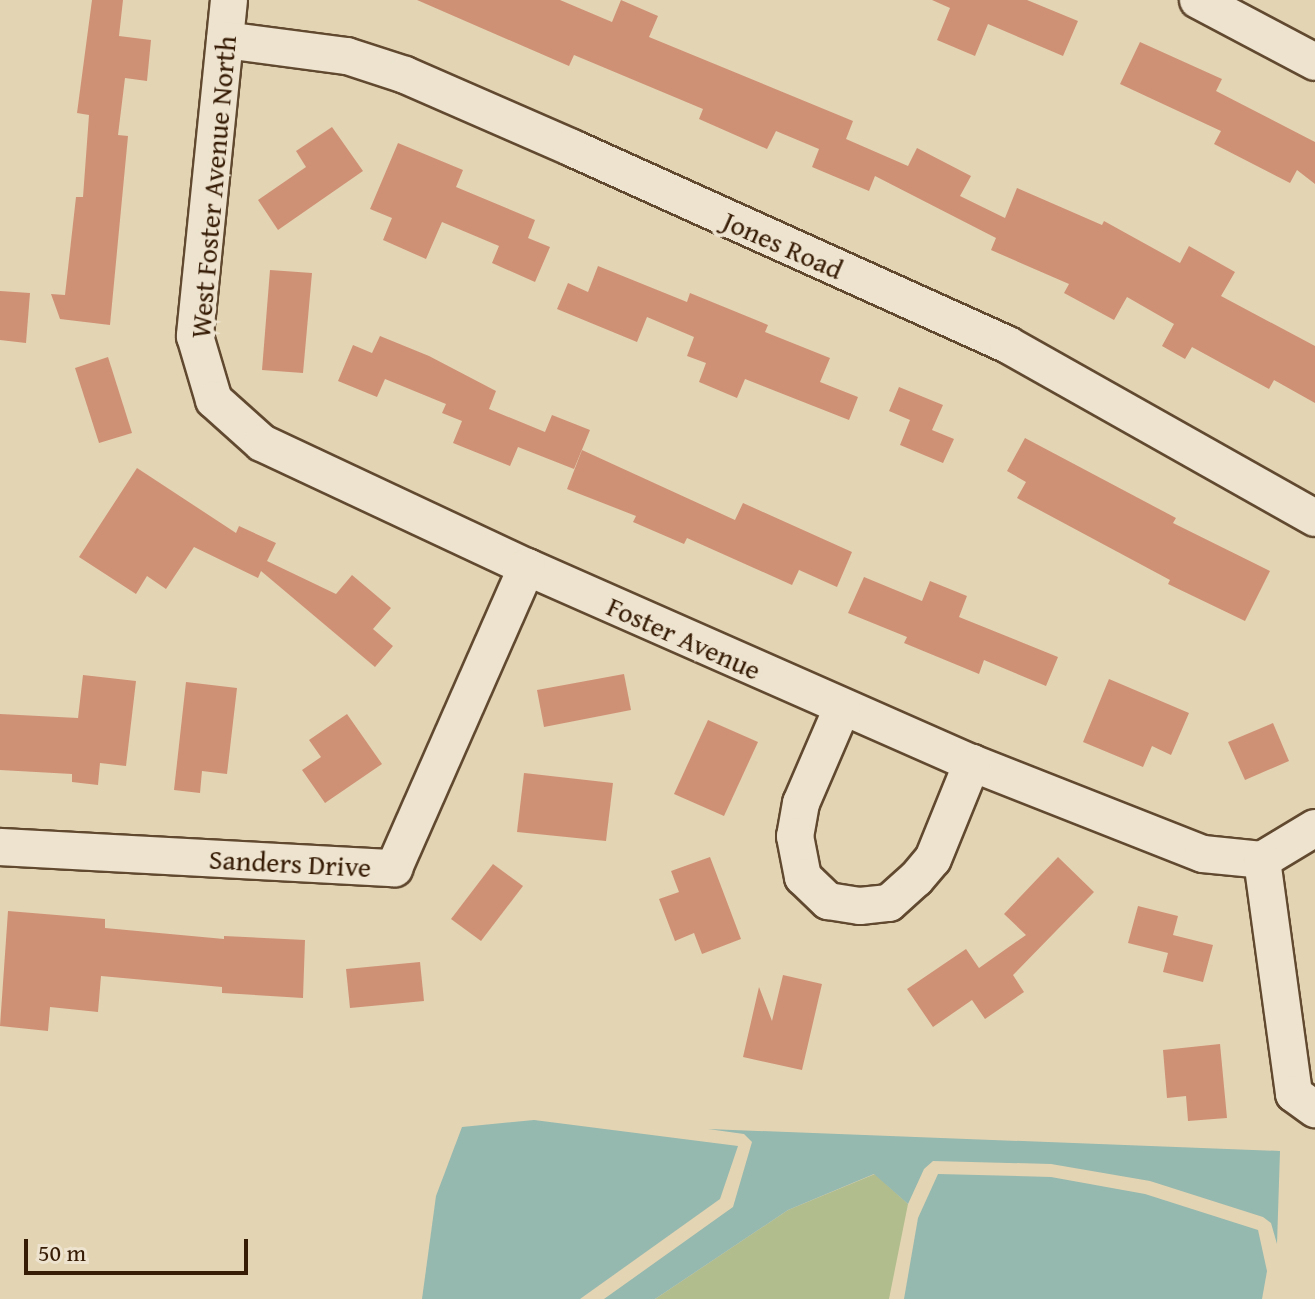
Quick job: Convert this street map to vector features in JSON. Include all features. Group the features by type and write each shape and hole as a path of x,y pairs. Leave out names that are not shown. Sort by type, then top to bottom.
{"street":[{"name":"West Foster Avenue North","path":"229,0 195,336 214,400 262,443 527,567"},
{"path":"1198,0 1315,62"},
{"name":"Jones Road","path":"225,40 347,56 405,75 558,141 1008,345 1315,518"},
{"name":"Foster Avenue","path":"527,567 842,708 1189,850 1262,860"},
{"name":"Sanders Drive","path":"0,847 394,868 527,567"},
{"path":"842,708 801,803 795,836 803,877 828,901 860,906 889,903 916,879 933,859 972,763"},
{"path":"1315,828 1262,860 1294,1094 1315,1109"}],"green space":[{"path":"875,1174 908,1204 889,1299 655,1299 788,1210"}],"water":[{"path":"534,1120 738,1146 720,1199 580,1299 422,1299 436,1196 462,1127"},
{"path":"708,1129 1280,1151 1277,1244 1271,1223 1263,1217 1150,1181 1051,1164 933,1161 924,1169 908,1204 874,1174 788,1210 655,1299 604,1299 733,1207 752,1142 744,1134"},
{"path":"938,1174 1051,1177 1145,1194 1258,1230 1267,1271 1262,1299 904,1299 918,1218"}],"building":[{"path":"92,0 123,0 119,36 151,40 147,81 125,78 118,135 128,136 110,325 60,319 51,294 65,295 76,197 83,197 89,115 77,113"},
{"path":"417,0 560,0 612,22 621,0 658,16 649,37 853,121 846,139 908,166 917,148 971,176 960,196 1005,218 1017,188 1102,225 1104,221 1180,263 1189,246 1235,272 1221,296 1315,346 1315,403 1274,380 1269,389 1192,347 1185,359 1162,346 1174,324 1127,297 1114,320 1064,293 1069,284 991,250 996,238 875,176 869,191 812,167 819,149 776,131 767,149 699,119 703,109 574,55 569,66"},
{"path":"932,0 1027,0 1078,21 1063,56 988,24 975,56 937,40 950,8"},
{"path":"1140,42 1222,79 1216,91 1315,142 1315,184 1297,170 1290,183 1214,144 1221,131 1120,84"},
{"path":"332,127 363,171 278,230 258,200 306,167 296,151"},
{"path":"398,143 463,170 456,187 535,220 528,238 550,247 535,282 492,263 499,246 442,222 426,259 383,240 392,218 370,209"},
{"path":"598,266 687,302 690,293 768,325 765,332 830,358 820,382 858,397 849,420 745,379 737,398 699,382 706,363 687,356 694,337 647,317 637,342 557,309 568,283 588,292"},
{"path":"270,270 312,273 303,373 262,370"},
{"path":"0,291 30,293 26,343 0,340"},
{"path":"380,336 429,356 496,391 489,409 545,432 552,415 590,430 574,469 518,447 510,466 453,443 462,421 442,413 446,404 385,379 377,397 338,381 353,345 372,353"},
{"path":"108,357 132,433 99,443 75,368"},
{"path":"899,387 943,405 932,430 954,439 943,463 900,445 910,420 889,411"},
{"path":"1025,438 1176,518 1173,523 1270,571 1245,621 1168,584 1170,580 1017,498 1026,482 1007,471"},
{"path":"582,450 735,520 743,503 852,552 837,587 799,570 792,585 687,538 684,544 633,522 636,516 567,489"},
{"path":"137,468 236,533 239,526 276,543 267,561 336,594 352,575 391,608 373,629 393,646 375,667 261,571 258,578 194,547 166,589 147,576 136,594 79,557"},
{"path":"864,577 922,601 930,581 967,596 959,617 1058,657 1046,686 984,660 979,674 904,643 907,637 848,613"},
{"path":"624,674 631,710 544,727 537,690"},
{"path":"83,675 136,681 126,766 100,763 98,785 72,782 72,774 0,770 0,714 78,718"},
{"path":"1109,679 1189,713 1171,755 1152,746 1143,767 1083,742"},
{"path":"186,682 237,688 227,774 202,771 200,793 174,790"},
{"path":"347,714 382,764 325,803 302,770 321,757 309,740"},
{"path":"708,720 758,742 724,816 674,794"},
{"path":"1273,723 1289,761 1245,780 1228,742"},
{"path":"524,773 613,783 606,841 517,832"},
{"path":"710,857 741,939 702,954 694,933 675,941 659,899 679,892 671,871"},
{"path":"1058,857 1094,892 1013,975 1024,992 985,1019 972,1000 933,1027 907,989 966,949 979,968 1026,935 1004,914"},
{"path":"493,864 523,886 481,941 451,919"},
{"path":"1138,906 1178,916 1173,935 1213,945 1203,982 1163,972 1168,953 1128,943"},
{"path":"8,911 105,919 105,928 224,939 224,936 305,940 303,998 222,993 222,987 101,976 98,1012 50,1007 48,1031 0,1026"},
{"path":"420,962 424,1001 350,1008 346,969"},
{"path":"783,975 822,984 802,1070 743,1057 759,987 772,1021"},
{"path":"1220,1044 1227,1118 1188,1121 1186,1096 1167,1098 1163,1050"}]}
